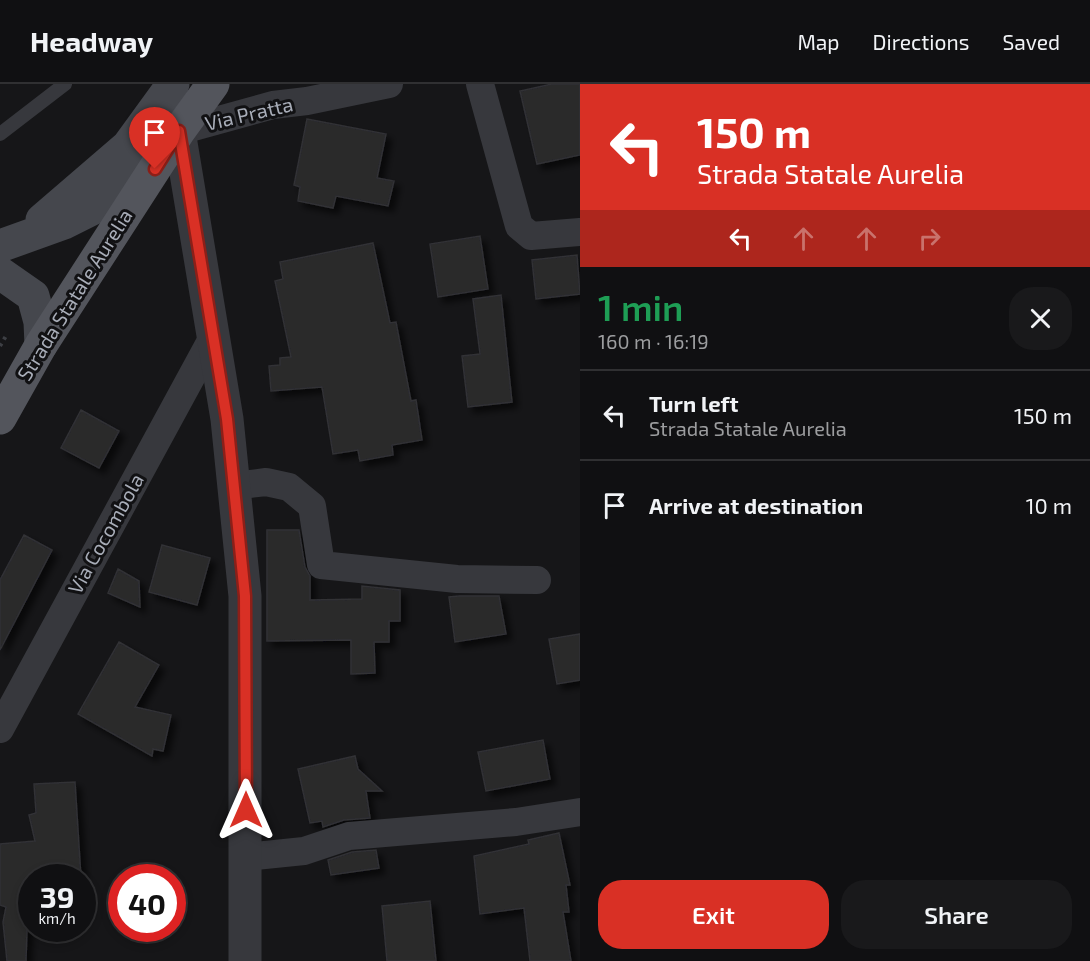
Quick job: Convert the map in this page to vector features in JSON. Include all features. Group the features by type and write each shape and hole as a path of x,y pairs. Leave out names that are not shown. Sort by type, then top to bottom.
{"main road":[{"path":"11,242 128,146 173,84"},
{"name":"Strada Statale Aurelia","path":"0,418 41,345 179,131 213,84"},
{"path":"11,242 64,223 106,202 179,131"},
{"path":"0,273 33,296 40,322 41,345"}],"street":[{"name":"Via Pratta","path":"179,131 273,105 307,101 389,84"},
{"path":"480,84 519,226 531,236 580,232"},
{"path":"179,131 227,419 245,596 246,961"},
{"name":"Via Cocombola","path":"0,729 213,339"},
{"path":"234,486 266,482 289,487 312,506 321,565 457,579 537,580"},
{"path":"246,857 304,851 349,837 516,822 580,812"}],"lane":[{"path":"0,134 66,84"}],"building":[{"path":"552,84 580,84 580,155 537,164 520,91"},
{"path":"307,119 386,134 377,178 394,181 388,206 336,196 333,208 298,201 300,187 294,185"},
{"path":"480,236 488,289 438,297 430,244"},
{"path":"373,243 390,323 396,322 411,401 416,400 422,440 392,445 393,455 360,461 358,450 333,454 322,387 271,391 269,366 280,365 280,358 291,357 275,281 283,279 280,262"},
{"path":"577,255 580,294 536,299 532,260"},
{"path":"501,295 512,402 468,407 462,356 480,354 473,299"},
{"path":"81,410 119,431 99,468 61,448"},
{"path":"267,530 299,530 305,567 310,576 310,600 362,599 362,586 400,590 400,621 389,621 389,642 374,642 375,673 351,674 351,640 267,641"},
{"path":"24,535 52,550 0,650 0,580"},
{"path":"162,545 210,558 197,605 149,592"},
{"path":"118,569 139,581 140,607 108,593"},
{"path":"499,596 506,634 455,642 449,597"},
{"path":"580,634 580,680 557,684 549,639"},
{"path":"119,642 159,665 135,707 171,715 163,751 153,749 152,756 78,714"},
{"path":"543,740 550,779 486,791 478,752"},
{"path":"355,756 358,769 382,791 366,791 370,818 344,820 323,827 322,821 310,823 298,769"},
{"path":"75,782 80,864 18,864 18,942 27,942 26,961 7,961 3,922 6,907 0,905 0,844 35,841 29,815 36,813 34,784"},
{"path":"559,833 570,885 566,885 569,912 563,912 571,961 530,961 524,908 480,914 474,856 529,844 528,840"},
{"path":"376,850 379,868 331,875 328,860 352,852"},
{"path":"430,901 436,961 387,961 382,906"}],"route":[{"path":"155,169 179,131 227,419 245,596 246,810"}]}
